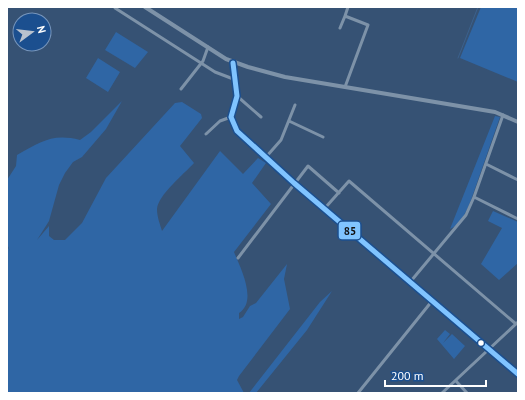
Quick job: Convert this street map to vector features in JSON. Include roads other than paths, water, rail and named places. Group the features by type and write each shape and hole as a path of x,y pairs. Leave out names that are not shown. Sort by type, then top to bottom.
{"street":[{"path":"145,7 233,63 285,77 503,115 518,122"},
{"path":"340,28 348,7"},
{"path":"115,8 215,72 236,80"},
{"path":"345,16 368,25 345,87"},
{"path":"181,89 201,63 208,47"},
{"path":"233,63 237,96 231,117 237,131 294,182 518,374"},
{"path":"237,96 261,117"},
{"path":"266,157 281,140 295,105"},
{"path":"411,281 466,215 474,197 503,115"},
{"path":"206,134 220,121 231,117"},
{"path":"289,121 323,136"},
{"path":"486,164 518,180"},
{"path":"238,258 294,182 308,166 339,192"},
{"path":"325,208 349,181 517,323 442,393"},
{"path":"474,197 518,219"},
{"path":"358,393 432,301"},
{"path":"456,381 467,393"}],"waterway":[{"path":"458,58 478,7"}]}
